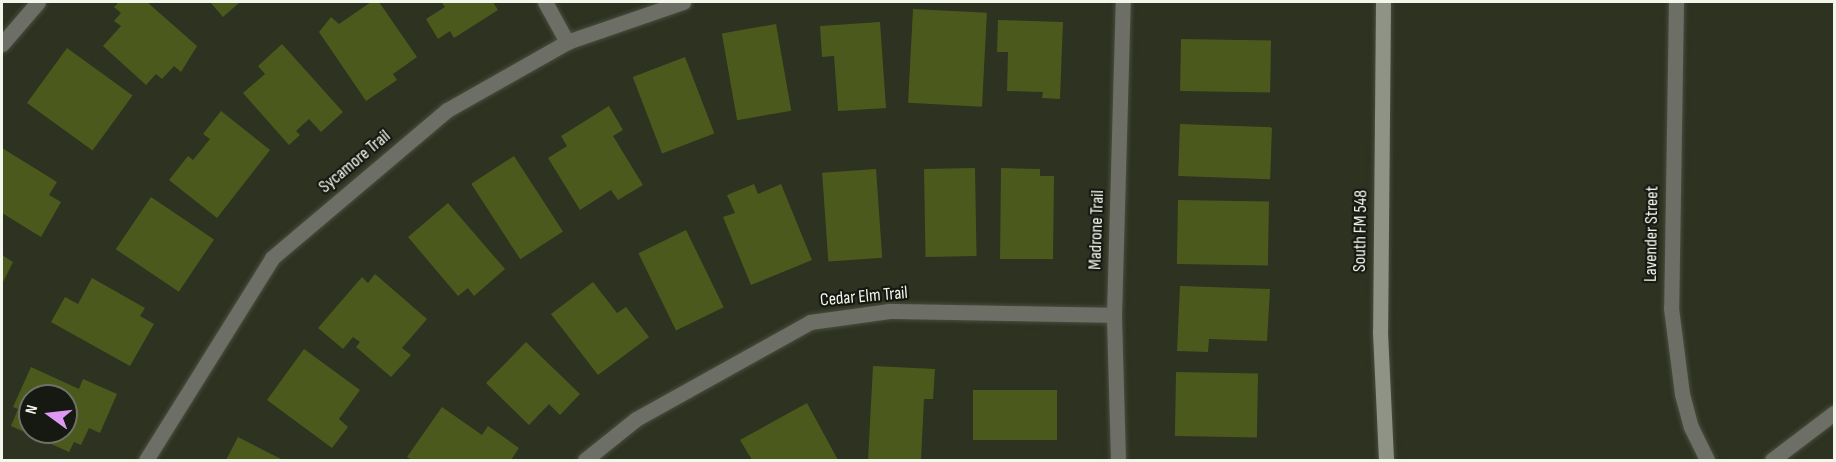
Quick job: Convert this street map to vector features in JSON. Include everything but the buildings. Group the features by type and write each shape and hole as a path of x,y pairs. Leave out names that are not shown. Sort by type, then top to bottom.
{"main road":[{"name":"South FM 548","path":"1383,2 1380,333 1386,460"}],"street":[{"path":"2,44 38,2"},
{"path":"545,2 567,42"},
{"name":"Sycamore Trail","path":"146,460 272,258 447,110 567,42 683,2"},
{"name":"Madrone Trail","path":"1118,460 1114,315 1123,2"},
{"name":"Lavender Street","path":"1676,2 1671,308 1682,394 1691,427 1707,460"},
{"name":"Cedar Elm Trail","path":"585,460 636,419 810,322 889,311 1114,315"},
{"path":"1773,460 1834,413"}]}
